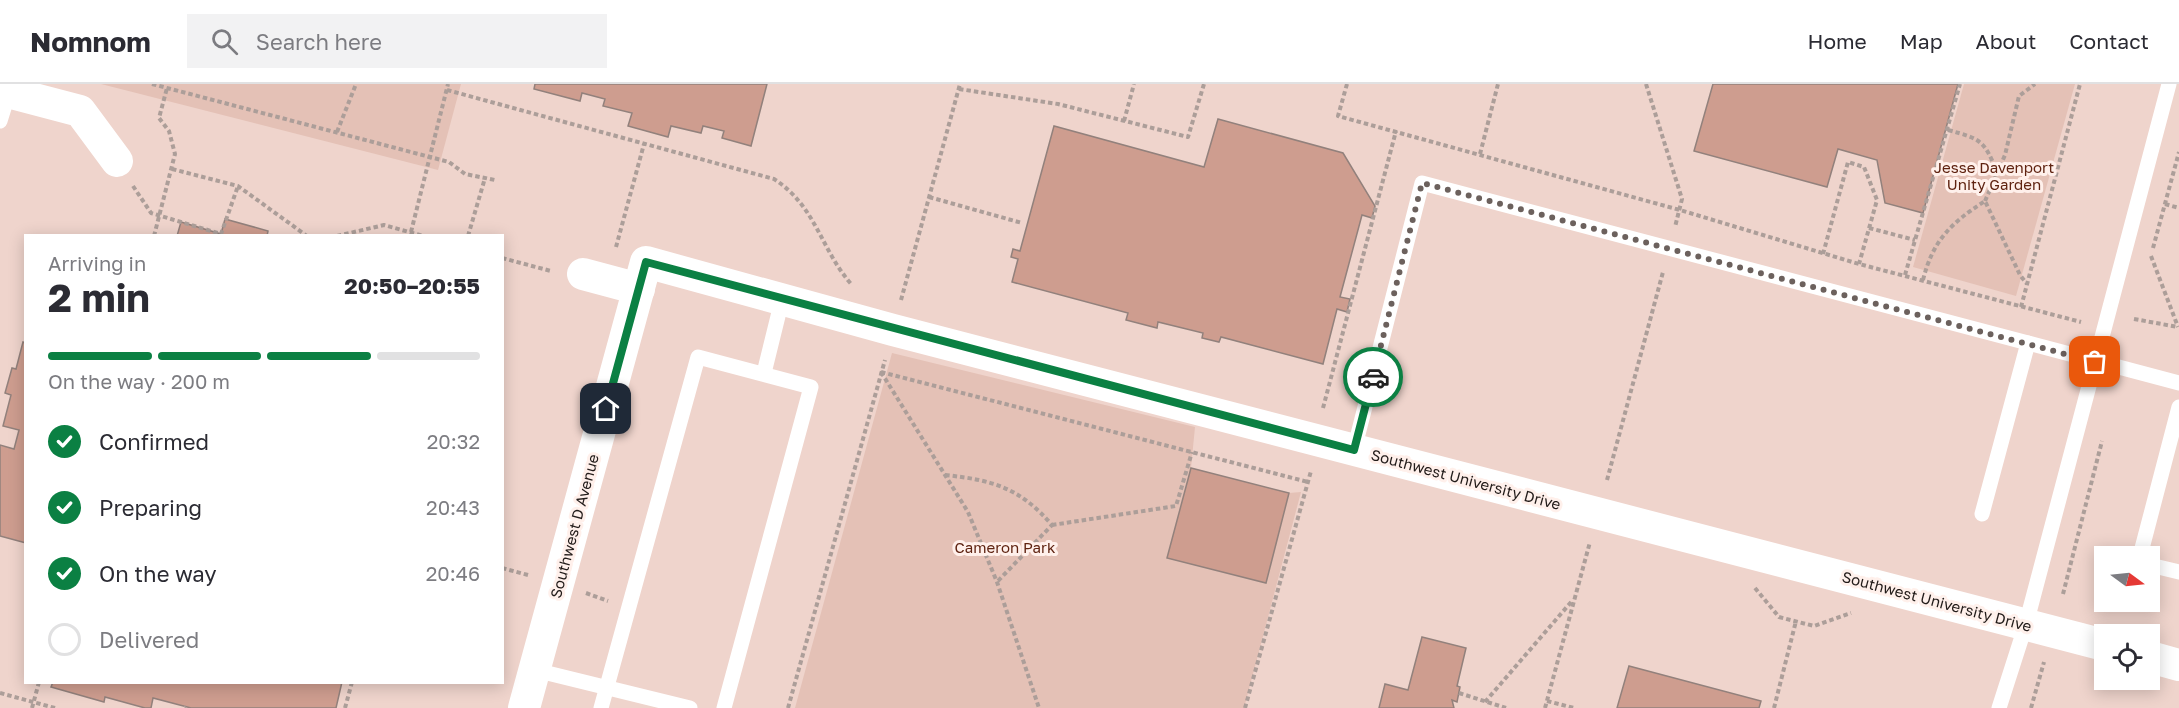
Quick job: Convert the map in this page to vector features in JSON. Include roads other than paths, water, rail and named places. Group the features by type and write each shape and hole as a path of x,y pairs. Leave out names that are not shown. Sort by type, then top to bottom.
{"street":[{"path":"3,101 80,111 117,161"},
{"name":"Southwest University Drive","path":"639,289 646,262 893,330 2094,642"},
{"path":"595,277 639,289"},
{"name":"Southwest D Avenue","path":"524,708 639,289"},
{"path":"2160,660 2179,665"}],"lane":[{"path":"1999,708 2026,624 2169,84"},
{"path":"1354,450 1422,183 2179,383"},
{"path":"764,374 782,300"},
{"path":"1982,514 2028,343"},
{"path":"600,708 698,357 811,387 724,708"},
{"path":"2143,546 2179,407"},
{"path":"2160,567 2179,572"},
{"path":"535,670 690,708"}],"park label":[{"name":"Jesse Davenport Unity Garden","path":"1994,176"},
{"name":"Cameron Park","path":"1005,547"}]}
